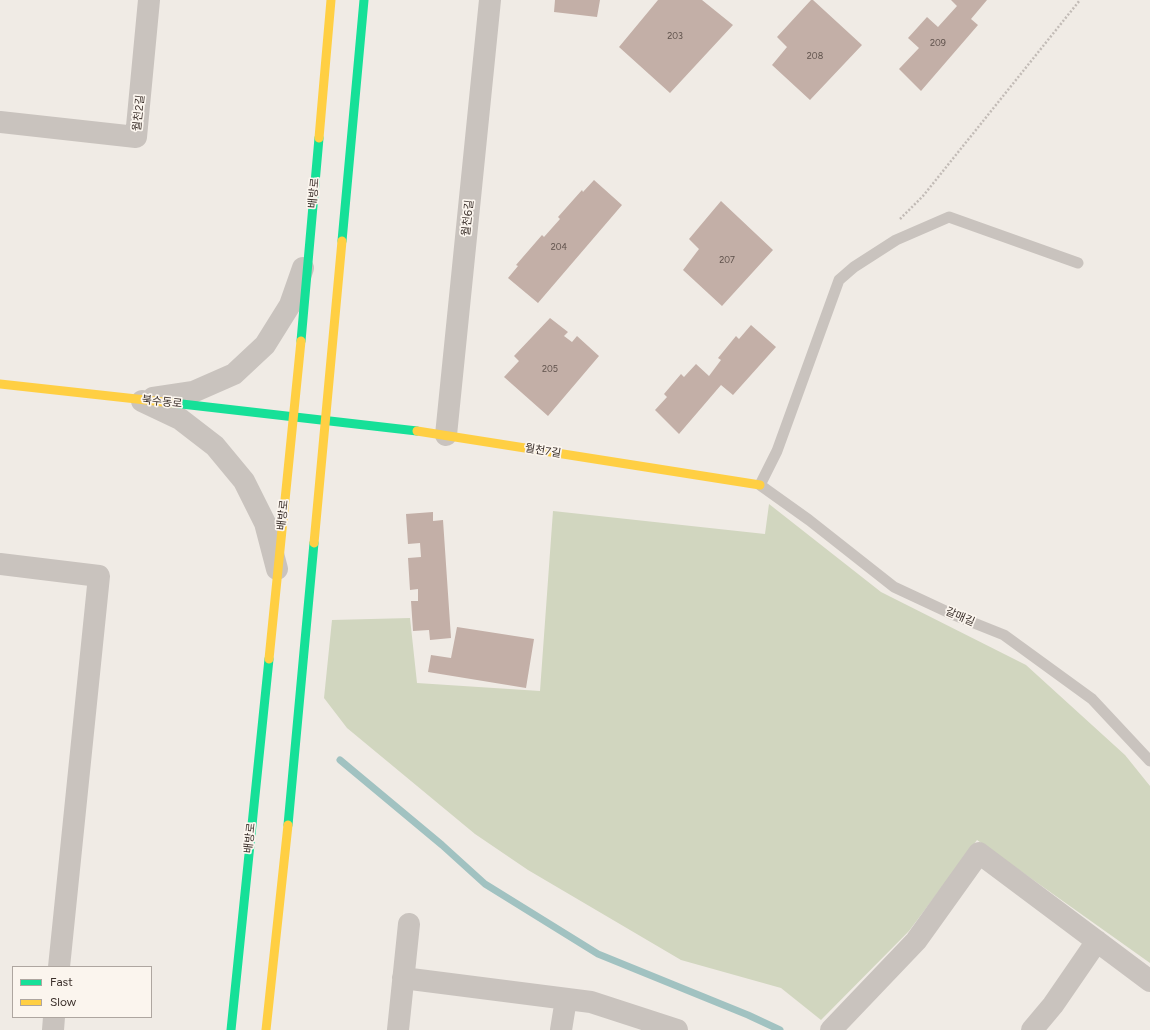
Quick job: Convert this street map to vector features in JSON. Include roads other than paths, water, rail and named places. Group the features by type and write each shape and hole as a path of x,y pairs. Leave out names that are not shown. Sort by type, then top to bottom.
{"street":[{"name":"월천2길","path":"0,122 136,137 150,0"},
{"name":"배방로","path":"231,1030 293,417 331,0"},
{"path":"266,1030 295,754 364,0"},
{"name":"월천6길","path":"446,435 490,0"},
{"path":"140,400 193,392 234,374 265,345 290,306 308,254"},
{"name":"북수동로","path":"0,384 325,420"},
{"path":"140,400 180,419 215,446 244,480 265,523 277,570"},
{"name":"월천7길","path":"325,420 446,435 760,485"},
{"path":"0,564 99,576 59,966"},
{"path":"835,1029 916,941 979,853 1150,981"},
{"path":"398,1030 409,924"},
{"path":"1032,1030 1053,1005 1097,941"},
{"path":"403,978 591,1002 677,1030"},
{"path":"561,1030 566,999"},
{"path":"53,1030 54,1018"}],"lane":[{"path":"760,485 776,451 839,280 854,267 896,240 949,217 1078,263"},
{"name":"갈매길","path":"760,485 809,520 894,587 954,615 1004,635 1092,699 1150,761"}],"waterway":[{"path":"340,760 442,845 485,884 598,954 748,1015 780,1030"}]}
